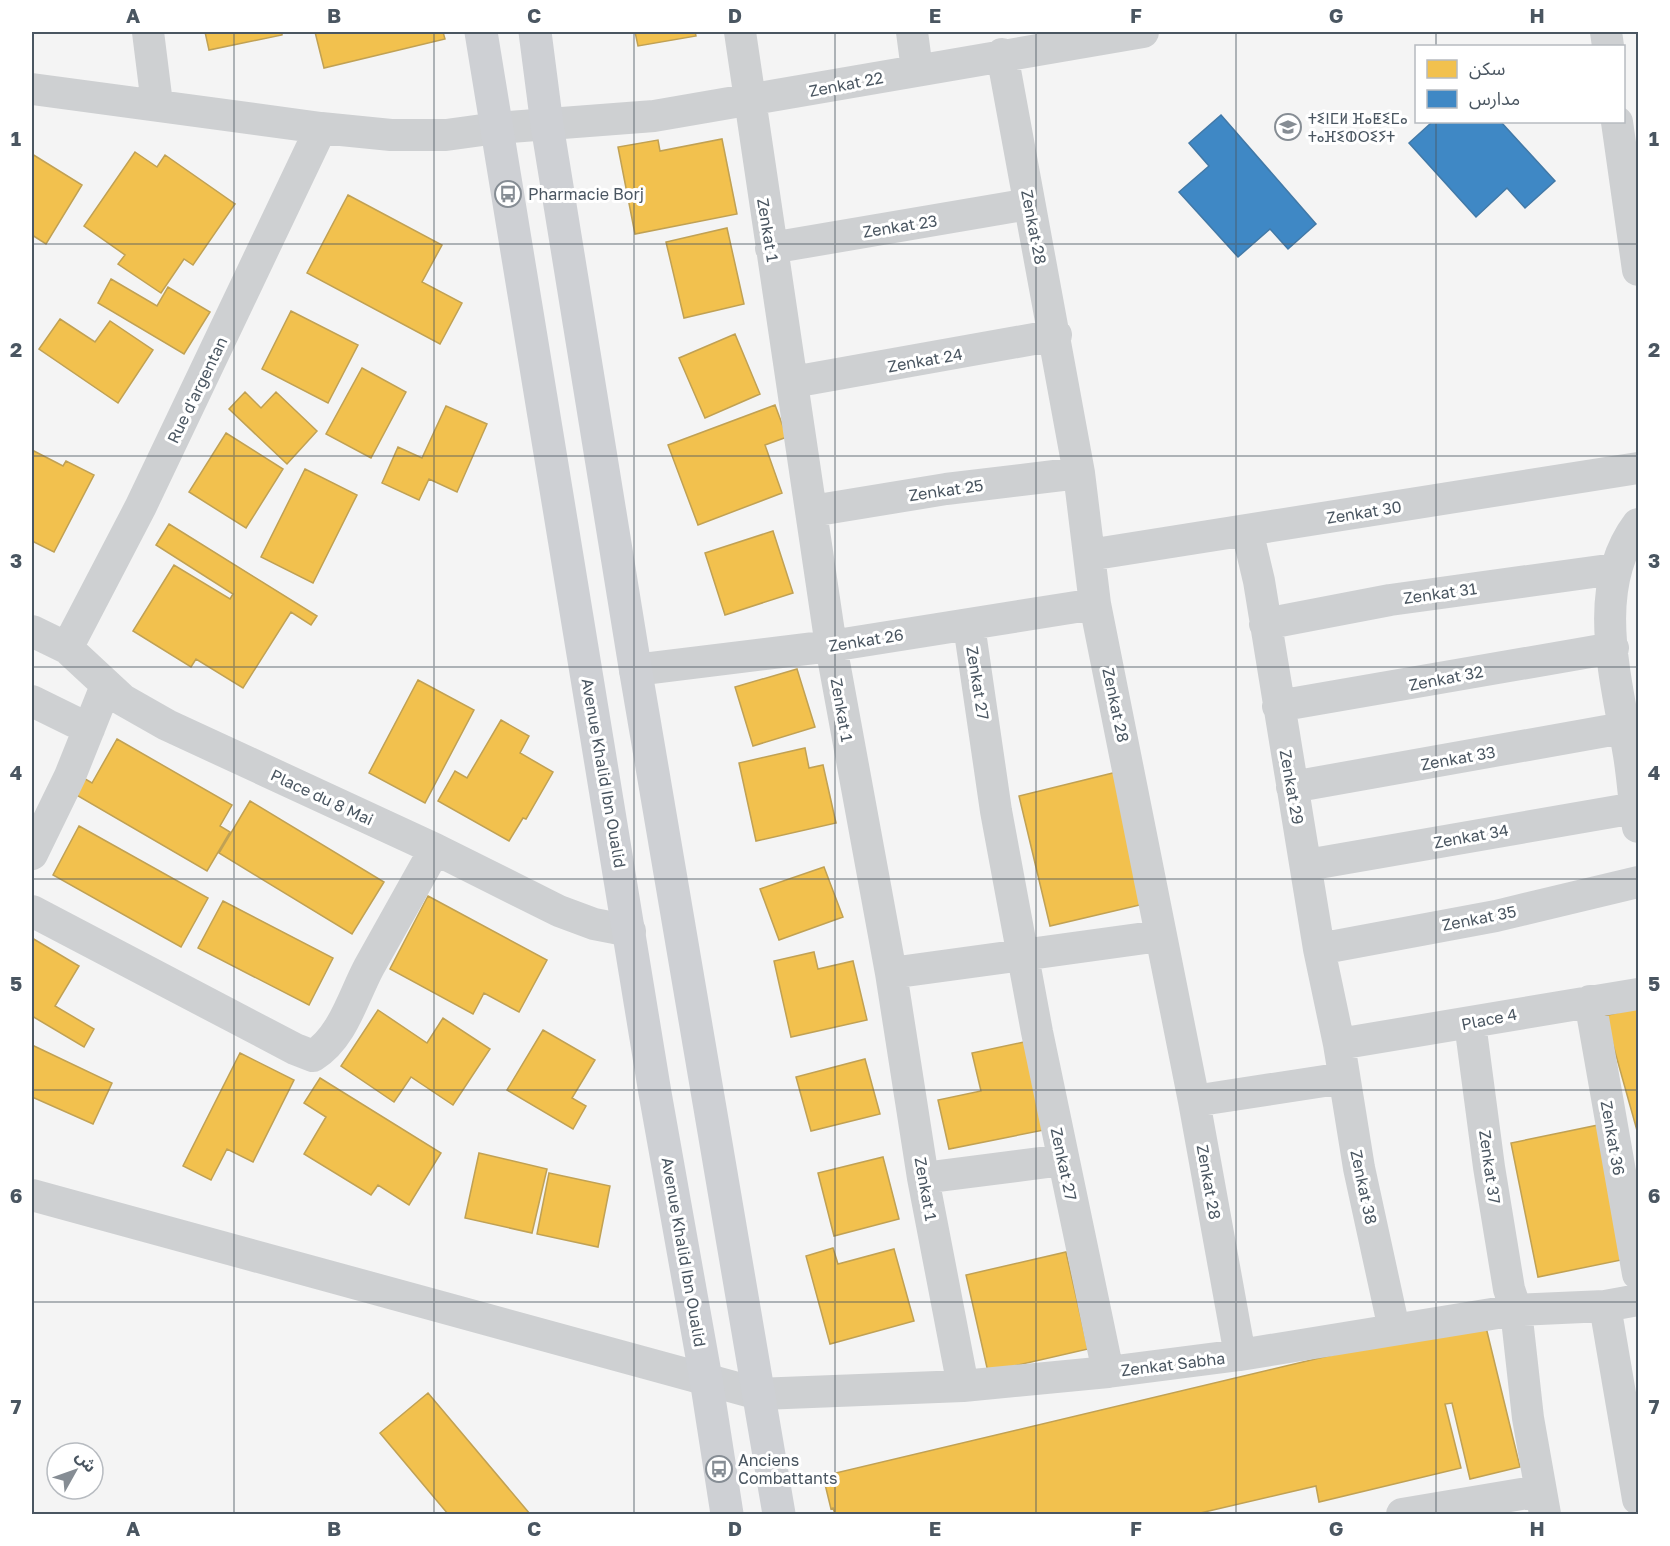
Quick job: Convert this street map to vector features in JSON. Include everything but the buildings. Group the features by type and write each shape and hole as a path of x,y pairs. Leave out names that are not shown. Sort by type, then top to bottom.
{"main road":[{"name":"Avenue Khalid Ibn Oualid","path":"480,32 727,1515"},
{"path":"535,32 547,125 635,670 779,1515"}],"street":[{"path":"148,32 157,104"},
{"name":"Zenkat 1","path":"740,32 831,646 891,973 923,1178 963,1386"},
{"path":"912,32 917,70"},
{"name":"Zenkat 22","path":"32,89 157,104 321,128 391,135 446,135 497,128 654,116 749,101 1099,35 1143,32"},
{"name":"Zenkat 28","path":"1002,54 1056,335 1079,473 1095,604 1194,1101 1240,1355"},
{"path":"1617,123 1632,182 1638,270"},
{"name":"Rue d'argentan","path":"67,648 156,474 321,128"},
{"name":"Zenkat 23","path":"771,248 1029,204"},
{"name":"Zenkat 24","path":"793,382 1056,335"},
{"name":"Zenkat 30","path":"1089,555 1638,468"},
{"name":"Zenkat 25","path":"812,511 946,489 1079,473"},
{"path":"1637,818 1623,728 1611,616 1618,556 1638,524"},
{"name":"Zenkat 29","path":"1247,530 1259,580 1319,949 1339,1044"},
{"name":"Zenkat 31","path":"1265,624 1390,600 1615,568"},
{"name":"Zenkat 26","path":"635,670 831,646 1095,604"},
{"name":"Zenkat 27","path":"969,625 996,811 1024,955 1036,1032 1108,1372"},
{"name":"Place du 8 Mai","path":"32,631 67,648 123,700 167,725 435,849 559,910 594,924 630,931"},
{"name":"Zenkat 32","path":"1278,706 1613,648"},
{"path":"32,854 70,776 106,686"},
{"path":"32,701 89,729"},
{"name":"Zenkat 33","path":"1292,786 1623,728"},
{"name":"Zenkat 34","path":"1307,865 1637,818"},
{"path":"32,911 312,1056 323,1049 335,1034 368,968 435,849"},
{"name":"Zenkat 35","path":"1319,949 1496,916 1638,882"},
{"path":"891,973 1160,936"},
{"name":"Place 4","path":"1339,1044 1638,994"},
{"name":"Zenkat 36","path":"1590,1001 1638,1274"},
{"name":"Zenkat 37","path":"1470,1023 1489,1167 1509,1289 1516,1310 1528,1418 1542,1503"},
{"name":"Zenkat 38","path":"1339,1044 1359,1168 1394,1329"},
{"path":"1194,1101 1344,1078"},
{"path":"923,1178 1063,1160"},
{"name":"Zenkat Sabha","path":"32,1195 759,1394 963,1386 1108,1372 1240,1355 1516,1310 1605,1306 1638,1300"},
{"path":"1605,1306 1638,1499"},
{"path":"1402,1515 1542,1503"}],"place":[{"name":"ⵜⵉⵏⵎⵍ ⴼⴰⵟⵉⵎⴰ ⵜⴰⴼⵉⵀⵔⵉⵢⵜ","path":"1288,127"},
{"name":"Pharmacie Borj","path":"508,194"},
{"name":"Anciens Combattants","path":"719,1469"}]}
